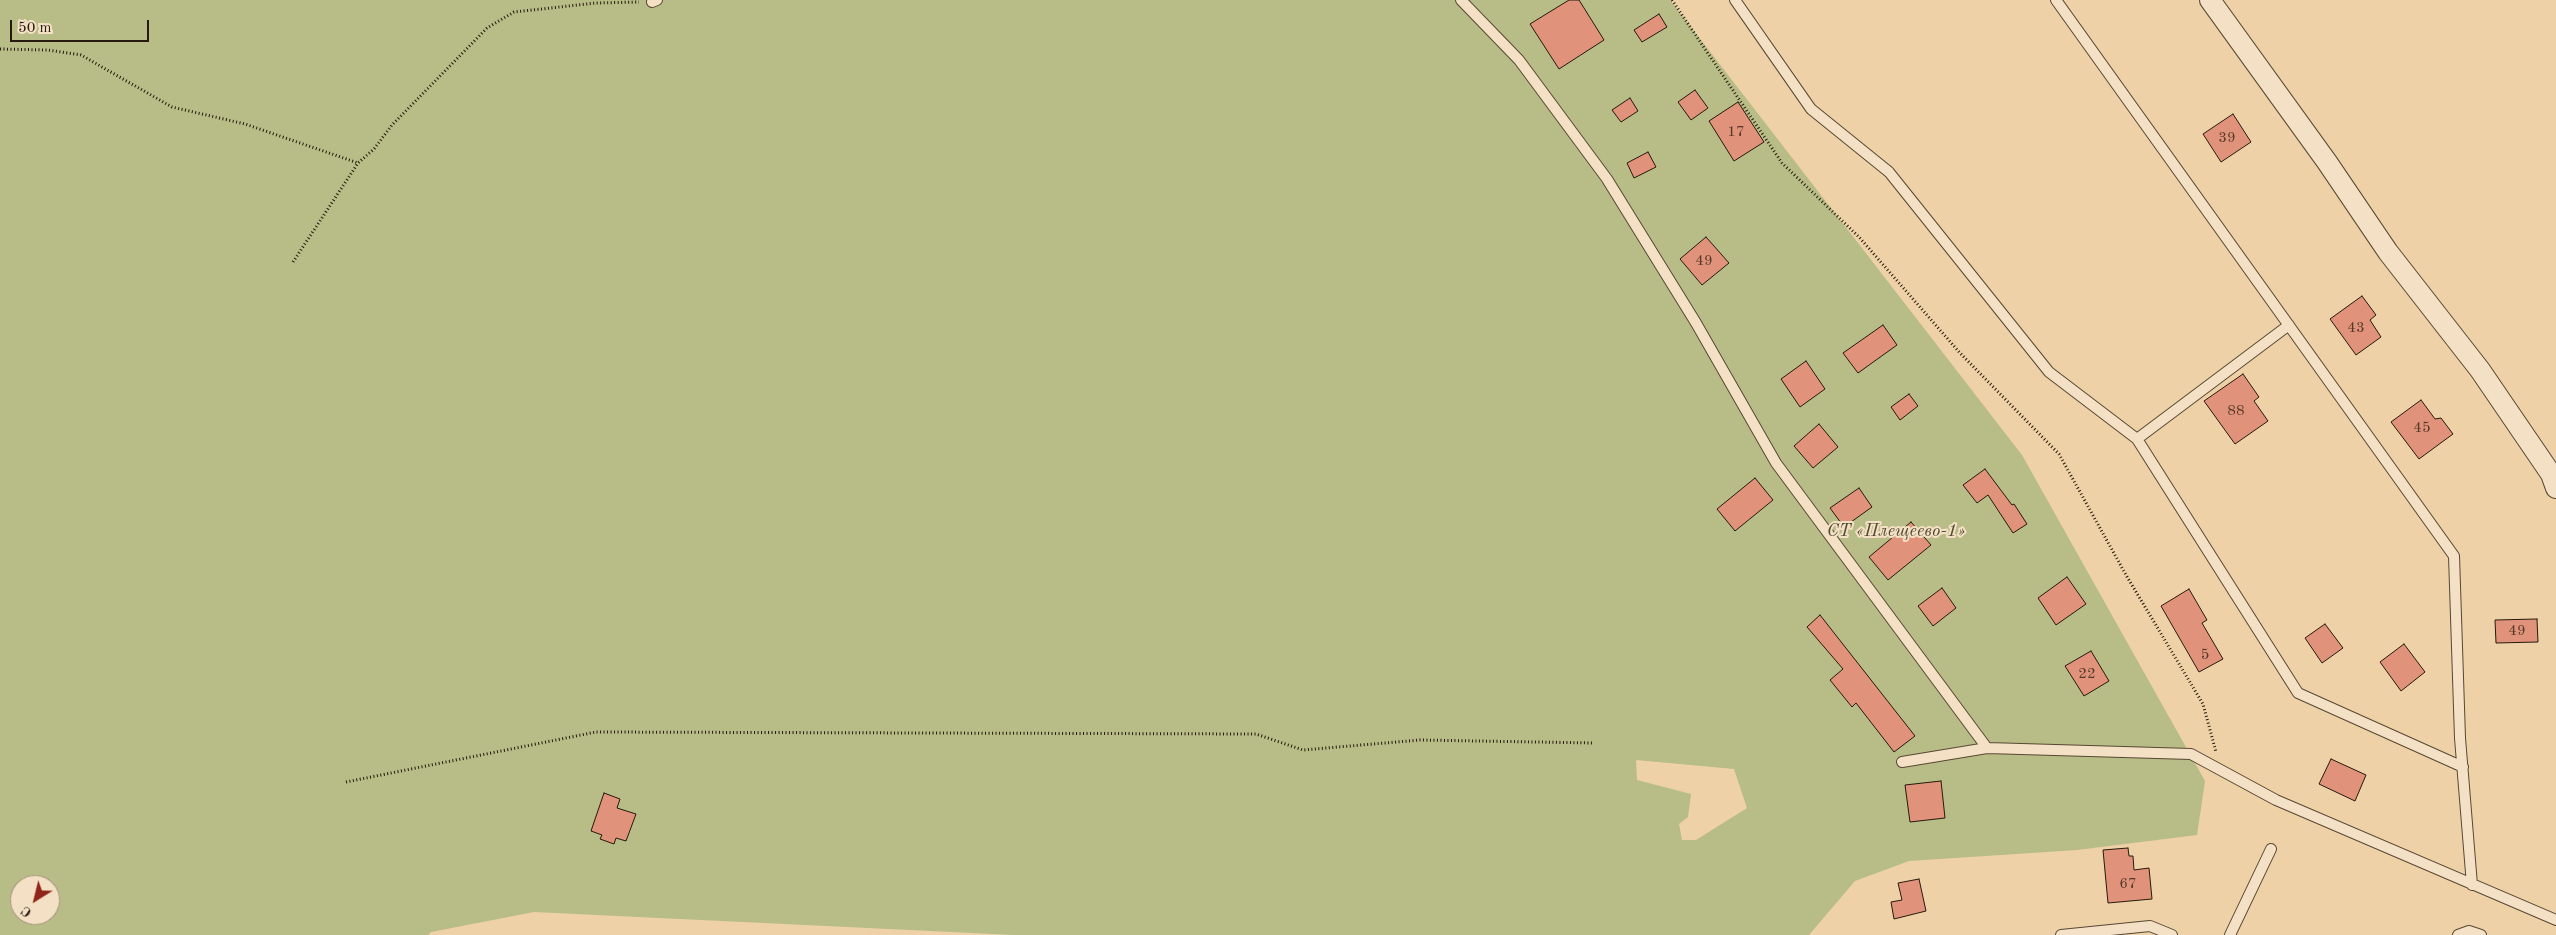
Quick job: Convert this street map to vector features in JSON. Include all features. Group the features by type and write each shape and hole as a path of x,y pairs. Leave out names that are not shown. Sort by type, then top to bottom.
{"street":[{"path":"2210,0 2327,162 2388,252 2480,370 2551,474 2556,488"}],"lane":[{"path":"1461,0 1519,60 1607,179 1696,323 1776,463 1987,748"},
{"path":"1735,0 1811,110 1890,172 2048,372 2137,439 2298,693 2462,766"},
{"path":"2056,0 2454,556 2462,766 2472,885"},
{"path":"2137,439 2290,326"},
{"path":"1902,762 1987,748 2192,754 2276,800 2556,920"},
{"path":"2230,935 2271,849"},
{"path":"2061,935 2150,926 2172,935"},
{"path":"2458,935 2469,931 2481,935"}],"path":[{"path":"1672,0 1782,163 1859,237 1960,353 2059,454 2126,574 2203,704 2221,770"},
{"path":"293,262 358,163 374,149 392,124 486,28 514,12 596,3 654,1"},
{"path":"0,49 48,50 82,55 172,107 245,124 358,163"},
{"path":"346,782 596,732 1256,734 1303,750 1420,740 1594,744"}],"green space":[{"name":"СТ «Плещеево-1»","path":"0,0 1670,0 2022,455 2205,781 2197,835 2077,850 1909,861 1855,881 1809,935 1014,935 534,912 431,932 428,935 0,935","holes":["1636,760 1734,769 1747,808 1696,840 1682,840 1679,824 1688,817 1691,794 1637,780"]}],"building":[{"path":"1569,0 1579,0 1604,40 1559,69 1530,24"},
{"path":"1659,14 1667,27 1642,42 1634,30"},
{"path":"1695,90 1708,108 1691,120 1678,102"},
{"path":"1630,98 1638,111 1621,122 1612,110"},
{"path":"1738,102 1764,142 1734,161 1709,121"},
{"path":"2233,114 2251,142 2221,162 2203,134"},
{"path":"1648,152 1656,167 1634,178 1627,163"},
{"path":"1706,237 1729,263 1702,285 1680,259"},
{"path":"2362,296 2376,315 2370,320 2381,337 2356,355 2330,319"},
{"path":"1883,325 1897,345 1858,373 1843,353"},
{"path":"1806,361 1825,389 1800,407 1781,379"},
{"path":"2243,374 2259,397 2254,401 2268,421 2235,444 2204,401"},
{"path":"1909,394 1918,406 1900,420 1891,407"},
{"path":"2421,400 2435,419 2441,418 2453,434 2419,459 2391,422"},
{"path":"1819,424 1838,447 1813,468 1794,446"},
{"path":"1985,469 2012,505 2014,504 2027,524 2013,533 1988,495 1977,503 1963,485"},
{"path":"1755,478 1773,500 1735,531 1717,509"},
{"path":"1859,488 1872,507 1844,527 1830,508"},
{"path":"1911,522 1931,545 1888,580 1869,557"},
{"path":"2067,577 2086,604 2056,625 2038,598"},
{"path":"1942,588 1956,608 1933,626 1918,606"},
{"path":"2189,589 2207,620 2202,623 2223,659 2199,672 2161,606"},
{"path":"1820,615 1915,736 1894,752 1856,703 1852,707 1830,680 1843,669 1807,627"},
{"path":"2537,619 2538,642 2496,643 2495,620"},
{"path":"2325,624 2343,648 2322,663 2305,638"},
{"path":"2404,644 2425,672 2401,691 2380,662"},
{"path":"2091,651 2109,681 2084,696 2065,666"},
{"path":"2331,759 2366,775 2355,801 2319,784"},
{"path":"1941,781 1945,818 1910,822 1905,785"},
{"path":"604,793 620,799 617,808 636,814 626,841 616,838 614,844 600,839 602,835 591,831"},
{"path":"2128,848 2129,856 2133,856 2134,870 2149,868 2152,899 2108,903 2103,850"},
{"path":"1919,879 1926,911 1894,919 1891,902 1902,900 1898,883"}]}
